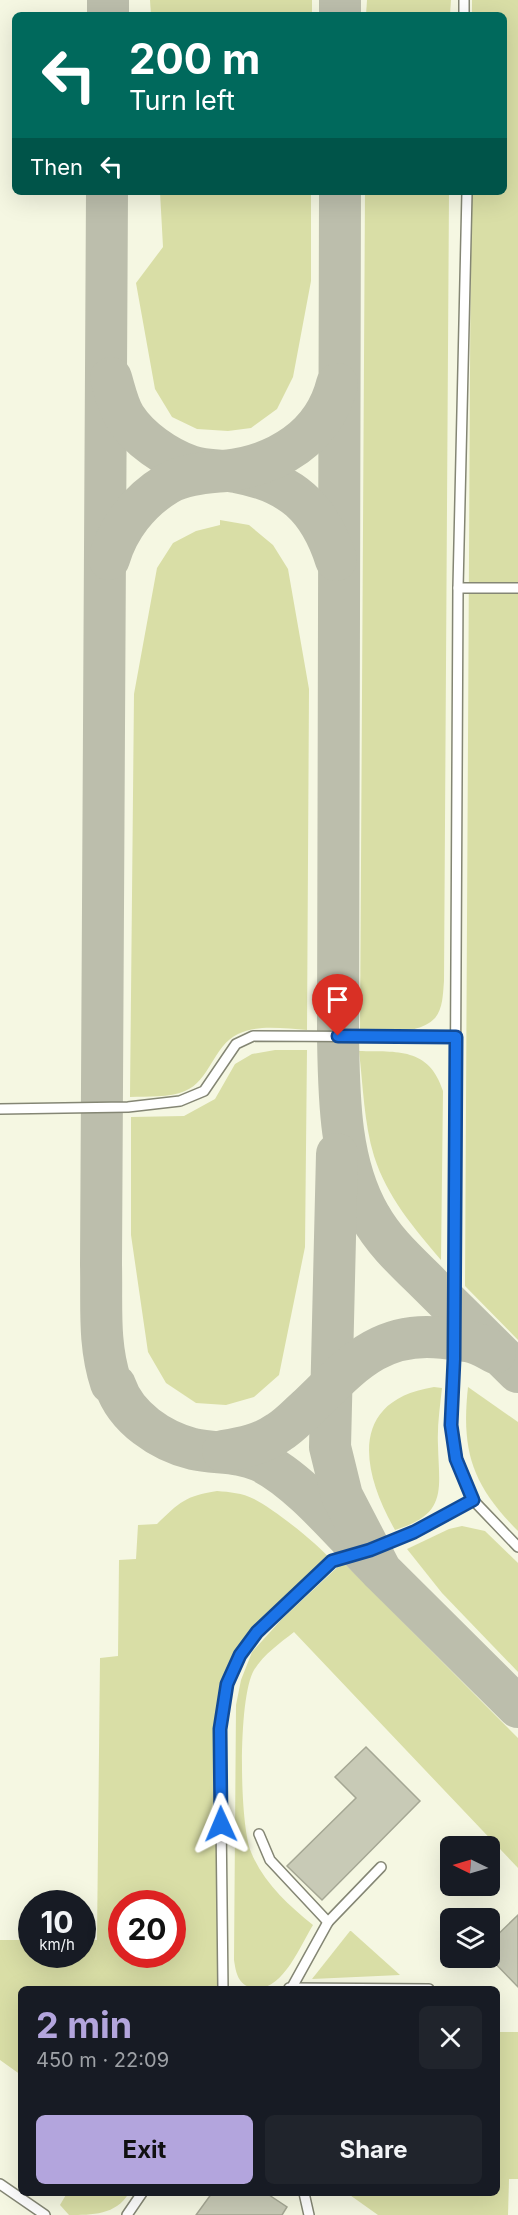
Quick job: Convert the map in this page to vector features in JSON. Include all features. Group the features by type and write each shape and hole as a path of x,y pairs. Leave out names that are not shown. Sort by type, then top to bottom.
{"lane":[{"path":"467,195 458,588 454,1359 451,1425 456,1459 473,1500 518,1547"},
{"path":"458,588 518,588"},
{"path":"0,1109 128,1107 180,1101 204,1091 236,1044 253,1036 456,1037"},
{"path":"224,1986 220,1729 227,1684 240,1655 257,1632 332,1561 370,1550 414,1532 473,1500"},
{"path":"259,1834 270,1860 328,1922"},
{"path":"291,1986 328,1922 381,1867"},
{"path":"0,2184 45,2215"},
{"path":"127,2215 140,2196"},
{"path":"305,2196 309,2215"}],"green space":[{"path":"150,0 312,0 312,12 151,12"},
{"path":"367,0 451,0 450,12 366,12"},
{"path":"472,0 518,0 518,1340 465,1286 471,195 507,195 507,12 472,12"},
{"path":"160,195 311,195 311,281 293,377 277,409 251,428 228,431 197,429 172,417 155,389 136,283 163,247"},
{"path":"365,195 449,195 443,996 435,1018 419,1028 389,1032 360,1031"},
{"path":"220,520 249,525 273,545 288,569 309,689 307,1030 254,1029 238,1034 223,1047 200,1080 185,1091 165,1096 130,1097 134,694 157,568 173,543 196,531 220,525"},
{"path":"275,1050 307,1050 305,1247 279,1375 254,1397 226,1405 196,1403 166,1383 148,1352 131,1235 131,1117 184,1116 215,1099 235,1064 252,1054"},
{"path":"359,1051 399,1052 420,1059 437,1077 443,1091 441,1260 402,1211 386,1185 374,1156 364,1104"},
{"path":"434,1387 442,1388 438,1431 439,1487 437,1498 432,1508 424,1516 412,1524 395,1530 375,1485 370,1463 370,1442 375,1423 387,1407 406,1395"},
{"path":"468,1387 518,1422 518,1531 490,1498 473,1466 466,1430"},
{"path":"217,1491 245,1495 295,1527 332,1561 257,1632 227,1684 220,1729 223,1986 18,1986 18,2073 0,2060 0,1940 18,1940 18,1968 96,1968 100,1658 118,1656 119,1560 136,1559 138,1525 157,1524 190,1498"},
{"path":"462,1526 485,1531 518,1563 518,1672 442,1593 407,1549 449,1529"},
{"path":"343,1562 518,1738 518,1868 500,1849 500,1836 488,1836 294,1632 262,1659 254,1670 249,1684 243,1732 242,1788 247,1837 256,1863 269,1883 313,1925 289,1966 273,1983 267,1986 244,1984 237,1974 234,1960 236,1705 241,1680 252,1652 282,1619"},
{"path":"351,1931 400,1975 312,1979"},
{"path":"500,2032 518,2032 518,2179 509,2179 508,2215 378,2215 351,2196 500,2196"},
{"path":"65,2196 127,2196 110,2210 95,2214 69,2215 60,2205"}],"building":[{"path":"366,1747 420,1801 322,1900 287,1866 356,1798 335,1777"},
{"path":"518,1915 518,1987 500,1968 500,1932"},
{"path":"210,2196 270,2196 287,2207 282,2215 196,2215"}],"taxiway":[{"path":"108,0 108,12"},
{"path":"340,0 340,12"},
{"path":"107,195 101,1265 101,1324 104,1354 111,1383 115,1385 127,1408 146,1426 181,1445 202,1451 252,1458 276,1470 324,1511 381,1571"},
{"path":"340,195 338,1036 343,1128 352,1174 370,1216 383,1235 405,1261 518,1372"},
{"path":"111,378 123,413 145,440 172,458 195,468 255,476 287,490 300,500 321,525 336,560"},
{"path":"109,559 118,537 131,516 157,491 181,478 244,468 280,455 310,433 331,403 337,384"},
{"path":"337,1154 330,1447 342,1496 381,1571 518,1707"},
{"path":"223,1451 245,1447 283,1430 351,1366 382,1346 420,1337 443,1338 470,1342 495,1353"}],"route":[{"path":"221,1824 220,1729 227,1684 240,1655 257,1632 332,1561 370,1550 414,1532 473,1500 456,1459 451,1425 454,1379 456,1037 338,1036"}]}
